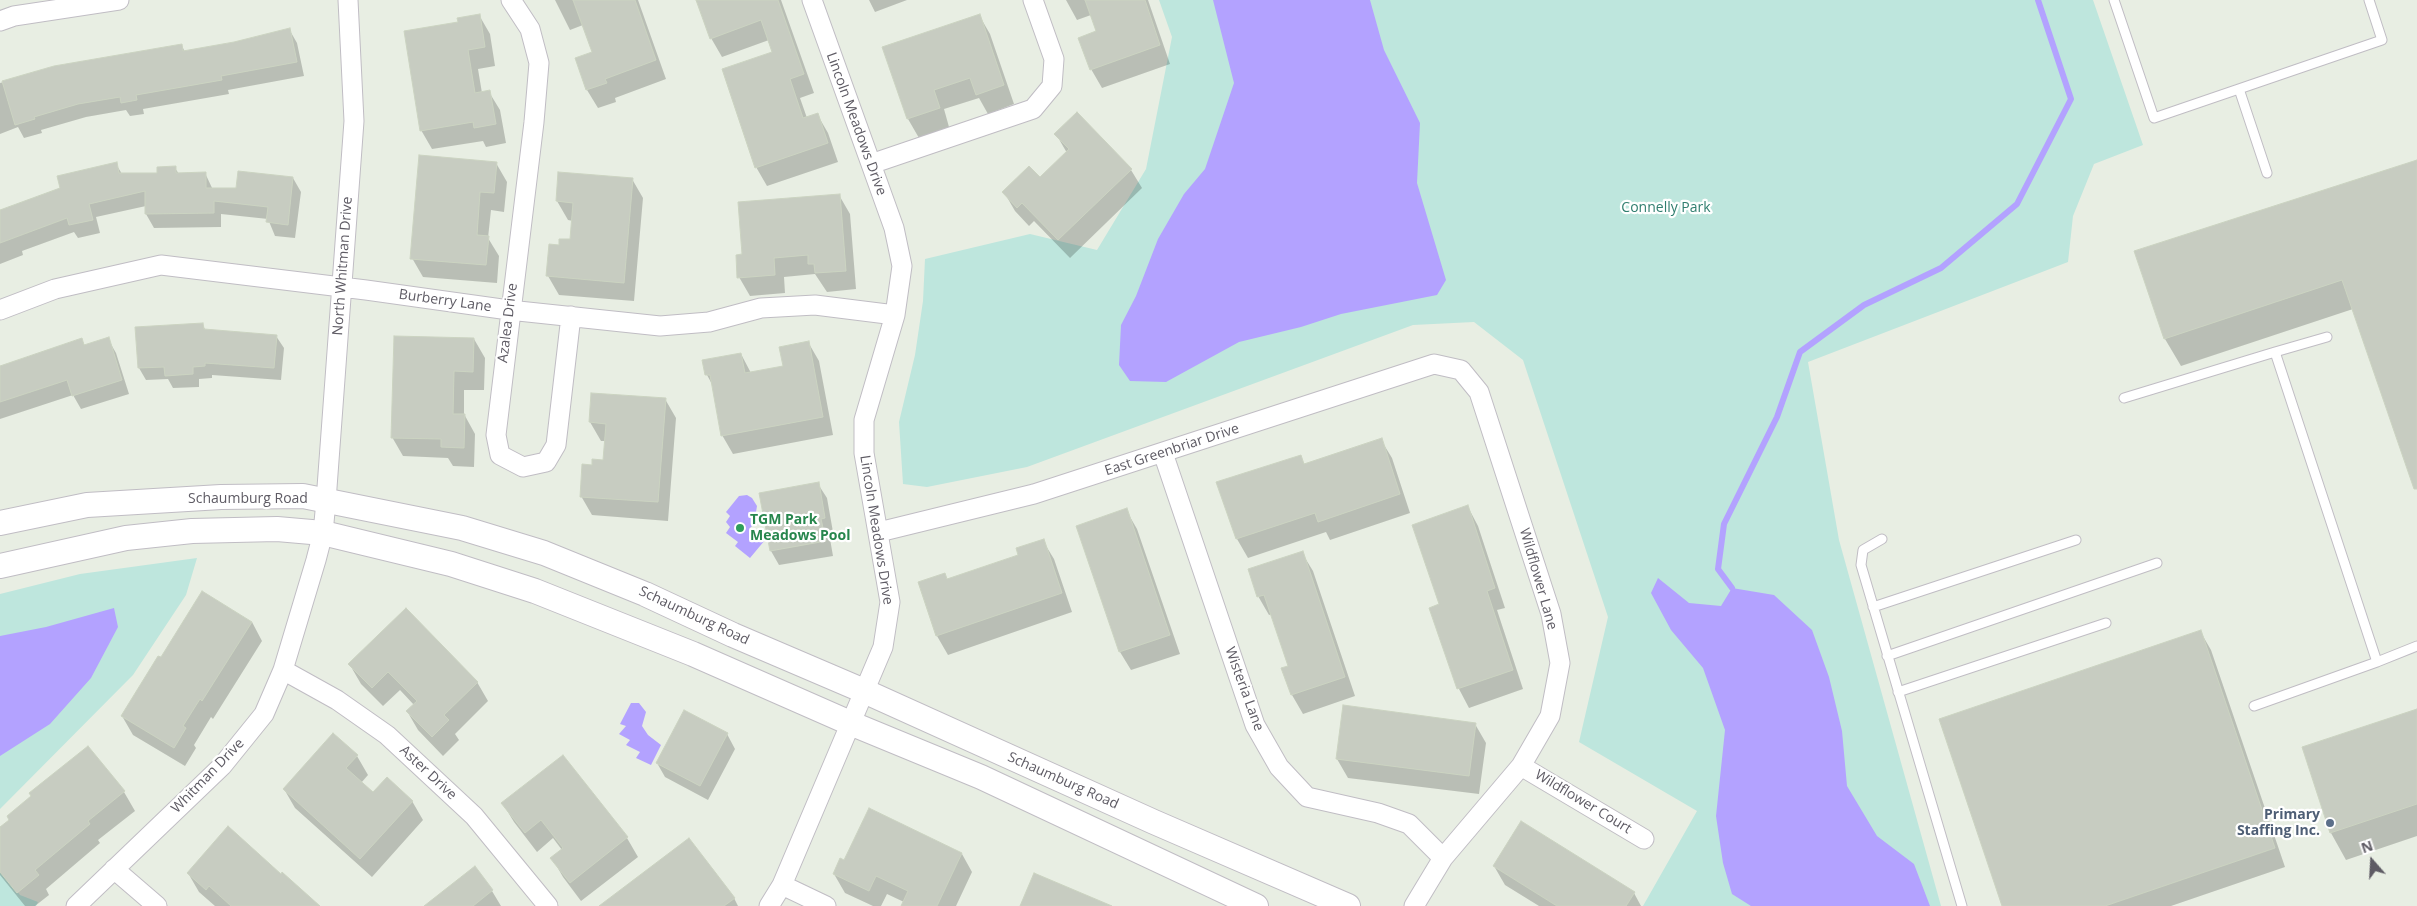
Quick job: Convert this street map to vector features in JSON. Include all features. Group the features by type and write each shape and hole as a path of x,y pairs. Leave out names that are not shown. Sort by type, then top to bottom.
{"street":[{"path":"0,21 14,16 119,0"},
{"name":"North Whitman Drive","path":"323,533 354,121 348,0"},
{"name":"Azalea Drive","path":"511,0 530,29 539,63 534,122 509,310 496,436 500,455 523,467 546,462 556,445 571,316"},
{"name":"Lincoln Meadows Drive","path":"769,906 782,885 883,647 890,602 864,453 864,420 895,315 902,266 894,228 812,0"},
{"path":"871,164 1033,108 1052,86 1054,59 1033,0"},
{"name":"Burberry Lane","path":"0,310 56,290 160,265 509,310 660,326 709,322 760,308 815,305 895,315"},
{"name":"East Greenbriar Drive","path":"879,532 1034,494 1434,364 1461,370"},
{"name":"Wildflower Lane","path":"1414,906 1443,858 1521,766 1550,716 1560,663 1551,614 1479,392 1461,370"},
{"name":"Wisteria Lane","path":"1163,453 1255,725 1279,767 1308,797 1378,814 1409,824 1443,858"},
{"name":"Schaumburg Road","path":"0,523 87,506 152,500 303,496 462,528 544,553 645,594 1154,822 1348,906"},
{"path":"0,566 126,538 258,529 323,533 452,564 535,591 694,654 850,723 981,777 1256,906"},
{"name":"Whitman Drive","path":"76,906 222,766 264,714 283,670 323,533"},
{"name":"Aster Drive","path":"283,670 337,700 387,735 474,816 548,906"},
{"name":"Wildflower Court","path":"1521,766 1644,839"},
{"path":"114,869 157,906"},
{"path":"782,885 826,906"}],"lane":[{"path":"2114,0 2154,118 2382,40 2369,0"},
{"path":"2239,89 2267,174"},
{"path":"2124,398 2326,337"},
{"path":"2275,352 2377,662"},
{"path":"1882,539 1863,550 1861,566 1962,906"},
{"path":"1873,608 2076,540"},
{"path":"1887,656 2157,563"},
{"path":"1898,692 2106,622"},
{"path":"2254,706 2417,646"}],"green space":[{"name":"Connelly Park","path":"1159,0 2093,0 2143,145 2094,164 2073,216 2068,262 1808,362 1839,540 1941,906 1643,906 1697,811 1579,742 1608,617 1523,360 1474,322 1413,325 1027,467 927,487 903,484 899,422 915,355 923,301 925,259 1030,234 1097,250 1146,169 1172,37"},
{"path":"197,558 186,595 133,675 0,809 0,594 80,574"},
{"path":"0,871 20,895 38,902 36,906 0,906"}],"shaded area":[{"path":"1213,0 1370,0 1384,50 1420,123 1417,183 1446,280 1437,295 1341,314 1301,327 1239,342 1166,382 1130,381 1119,365 1121,325 1136,296 1158,239 1184,194 1205,169 1234,83"},
{"name":"TGM Park Meadows Pool","path":"747,495 752,498 757,506 756,512 751,517 756,522 750,528 765,540 750,558 735,546 738,542 726,533 730,527 726,522 730,516 726,512 739,496"},
{"path":"1658,578 1689,603 1721,606 1732,588 1774,595 1812,630 1829,677 1842,731 1847,786 1877,836 1914,864 1930,906 1751,906 1732,894 1723,863 1716,816 1725,730 1703,668 1671,630 1651,593"},
{"path":"114,608 118,627 91,678 50,724 0,756 0,636 46,627"},
{"path":"631,703 639,703 646,712 642,726 648,735 661,745 651,765 636,758 640,752 626,745 630,740 619,734 626,726 620,724"}],"building":[{"path":"573,0 635,0 656,60 605,79 607,83 586,90 575,58 592,52"},
{"path":"696,0 778,0 804,74 790,79 803,118 818,113 828,143 755,168 722,69 772,52 761,20 710,39"},
{"path":"1085,0 1145,0 1160,45 1090,70 1078,38 1096,31"},
{"path":"480,14 485,47 468,50 475,93 490,90 496,124 474,128 473,122 420,131 404,31 458,22 457,18"},
{"path":"980,14 1004,85 976,95 970,78 934,90 940,108 907,119 882,47"},
{"path":"290,28 297,62 221,76 222,80 136,95 137,100 121,103 120,97 78,104 34,117 35,119 15,125 2,81 54,66 182,44 183,51 234,42"},
{"path":"1077,112 1132,169 1058,240 1022,203 1017,208 1002,192 1029,166 1040,177 1069,149 1054,134"},
{"path":"419,155 497,162 494,193 480,192 477,235 489,236 486,265 410,259"},
{"path":"2417,160 2417,489 2414,489 2342,280 2164,339 2134,251"},
{"path":"117,162 119,173 157,173 157,167 176,166 176,173 206,172 206,188 236,188 238,171 293,177 288,225 266,222 268,207 214,201 214,213 145,214 145,191 89,204 93,220 69,225 67,218 0,243 0,210 60,188 57,176"},
{"path":"558,172 633,178 624,283 546,276 549,244 559,245 559,239 570,239 573,203 556,201"},
{"path":"840,194 846,271 815,273 814,264 808,264 808,255 774,258 775,275 737,278 736,255 742,254 738,202"},
{"path":"203,323 204,329 277,335 274,368 205,363 205,366 193,367 193,374 165,376 164,367 138,368 135,327"},
{"path":"394,336 474,338 473,372 454,371 453,414 465,414 464,448 441,447 441,439 391,438"},
{"path":"109,337 122,380 72,396 67,380 0,402 0,366 82,338 84,345"},
{"path":"809,341 823,417 721,436 710,375 705,375 702,360 741,353 745,373 783,366 779,347"},
{"path":"591,393 666,398 658,502 580,497 582,464 592,465 592,459 603,460 606,424 589,422"},
{"path":"1382,438 1400,494 1318,522 1315,513 1236,539 1216,482 1301,455 1304,464"},
{"path":"819,482 825,518 821,519 826,541 770,551 759,493"},
{"path":"1468,505 1495,588 1487,591 1513,670 1457,689 1429,608 1439,604 1412,525"},
{"path":"1127,508 1170,635 1119,652 1076,526"},
{"path":"1044,539 1062,593 936,636 918,582 945,573 947,579 1018,555 1016,548"},
{"path":"1303,551 1345,677 1291,695 1281,668 1288,666 1264,595 1257,597 1248,569"},
{"path":"202,591 252,622 202,701 200,699 183,726 186,728 174,748 121,716 158,656 161,657"},
{"path":"406,608 478,682 444,715 449,720 432,737 406,711 417,701 388,672 372,688 348,664"},
{"path":"2201,630 2275,848 2105,906 2002,906 1939,719"},
{"path":"1343,705 1476,723 1469,776 1336,759"},
{"path":"2417,709 2417,804 2330,833 2302,747"},
{"path":"684,710 728,733 700,786 656,763"},
{"path":"333,733 358,755 346,768 373,792 387,777 413,801 360,859 283,789"},
{"path":"88,746 125,791 88,821 90,824 35,870 39,875 17,893 0,872 0,827 9,820 7,816 31,796 29,793"},
{"path":"563,755 628,837 570,883 550,858 563,848 541,820 525,833 501,803"},
{"path":"869,808 962,853 937,906 901,906 908,891 876,876 869,891 833,874 840,858 844,860"},
{"path":"1521,821 1635,892 1626,906 1557,906 1493,866"},
{"path":"228,826 320,906 231,906 209,886 206,890 187,873"},
{"path":"689,838 735,898 724,906 599,906"},
{"path":"475,866 493,890 473,906 424,906"},
{"path":"1034,873 1112,906 1020,906"}],"waterway":[{"path":"1732,588 1718,569 1724,524 1777,417 1800,352 1864,305 1941,268 2017,204 2071,99 2038,0"}],"place":[{"name":"TGM Park Meadows Pool","path":"740,528"},
{"name":"Primary Staffing Inc.","path":"2330,823"}]}
